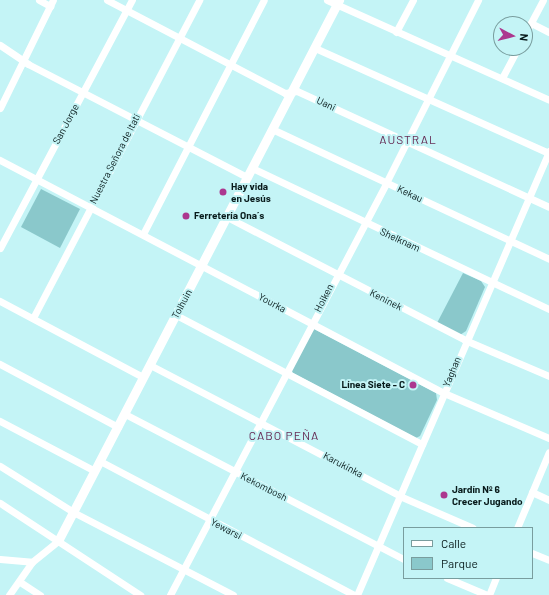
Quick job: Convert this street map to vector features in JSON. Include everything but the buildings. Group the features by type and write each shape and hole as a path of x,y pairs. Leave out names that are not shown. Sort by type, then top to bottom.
{"street":[{"path":"0,108 52,3 39,0"},
{"name":"Uani","path":"107,0 286,93 297,91 549,207"},
{"name":"San Jorge","path":"0,248 132,0"},
{"name":"Nuestra Señora de Itatí","path":"33,318 135,119 199,0"},
{"path":"143,234 232,65 264,0"},
{"path":"327,0 338,2 396,32 549,100"},
{"path":"396,32 413,0"},
{"name":"Hoiken","path":"170,595 284,372 386,183 448,55 478,0"},
{"path":"533,19 543,0"},
{"name":"Tolhuin","path":"10,595 32,562 58,541 75,513 143,377 338,2"},
{"path":"533,24 549,32"},
{"path":"0,44 24,60 83,92 190,146 247,177"},
{"path":"314,48 549,152"},
{"path":"502,78 514,56"},
{"name":"Kekau","path":"272,129 549,259"},
{"name":"Yaghan","path":"355,595 444,393 465,340 549,152"},
{"name":"Yourka","path":"0,160 444,393 549,438"},
{"name":"Shelknam","path":"252,168 490,283 549,309"},
{"name":"Keninek","path":"227,217 336,275 465,340 549,376"},
{"path":"0,301 143,377"},
{"path":"176,315 422,444"},
{"path":"0,364 118,427"},
{"name":"Karukinka","path":"150,365 399,494 471,527"},
{"name":"Kekombosh","path":"125,414 403,558"},
{"path":"0,421 95,471"},
{"path":"517,527 549,452"},
{"name":"Yewarsi","path":"100,461 208,520 355,595"},
{"path":"0,466 75,513 233,595"},
{"path":"532,492 549,500"},
{"path":"0,503 140,595"},
{"path":"533,553 549,560"},
{"path":"0,559 32,562"},
{"path":"449,579 488,595 496,579"},
{"path":"20,582 40,595"}],"green space":[{"path":"41,189 80,209 60,248 21,227"},
{"path":"463,273 481,281 485,287 466,331 460,335 437,323"},
{"path":"314,329 436,393 437,400 420,436 416,438 293,373 291,369"}],"place":[{"name":"Hay vida en Jesús","path":"223,192"},
{"name":"Ferretería Ona´s","path":"186,216"},
{"name":"Línea Siete - C","path":"413,385"},
{"name":"Jardín Nº 6 Crecer Jugando","path":"444,495"}],"district":[{"name":"AUSTRAL","path":"408,140"},
{"name":"CABO PEÑA","path":"284,436"}]}
